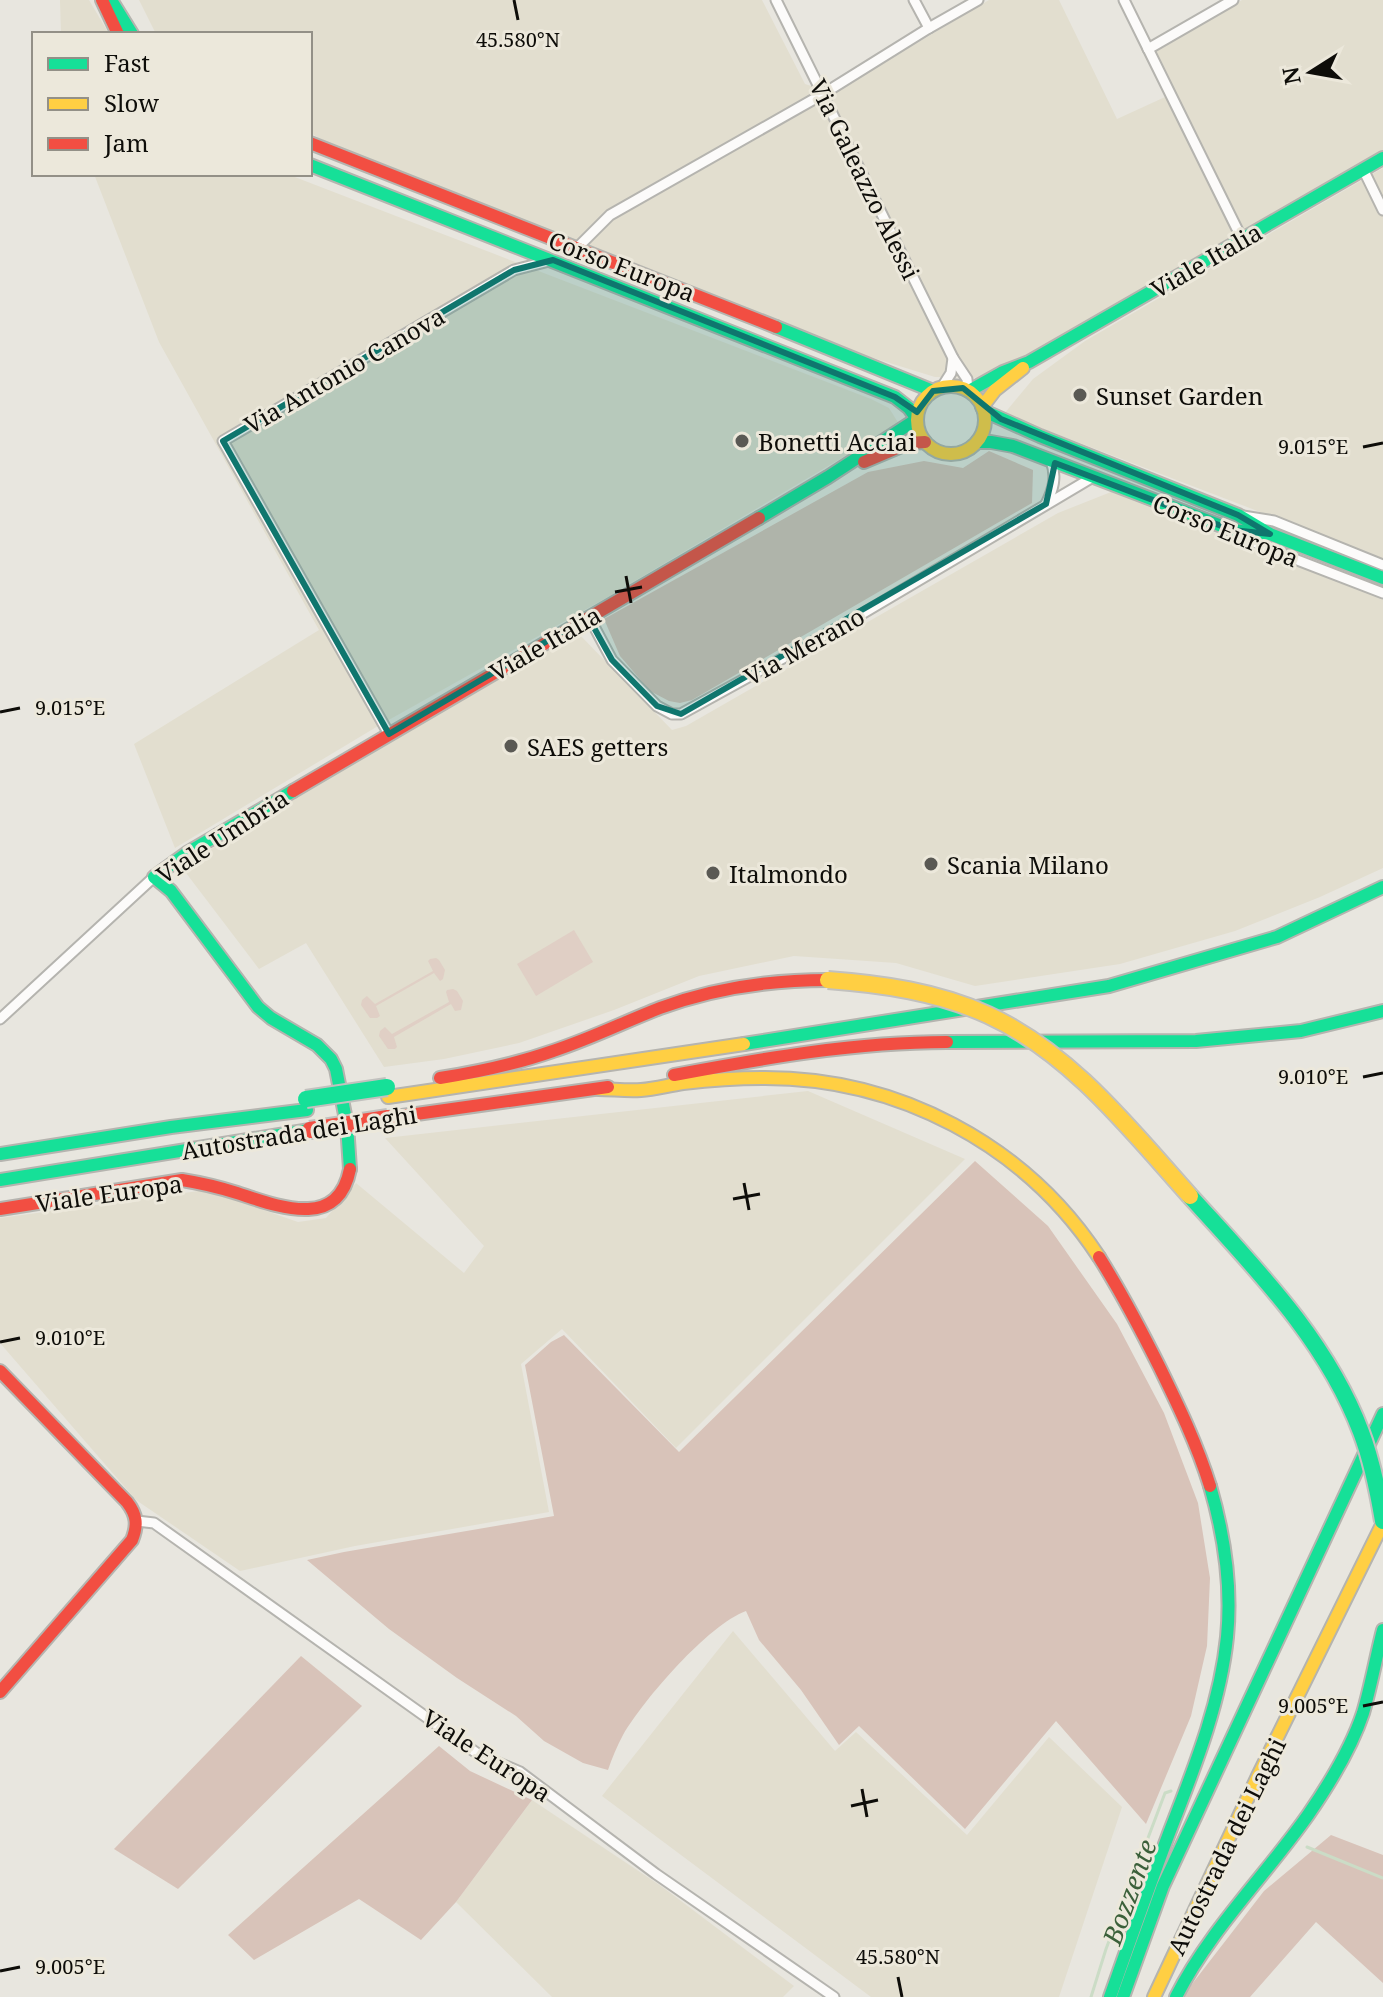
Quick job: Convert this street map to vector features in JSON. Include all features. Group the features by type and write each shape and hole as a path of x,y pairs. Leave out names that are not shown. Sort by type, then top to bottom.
{"main road":[{"path":"102,0 117,32"},
{"path":"111,0 131,32"},
{"name":"Corso Europa","path":"312,144 937,389"},
{"name":"Viale Italia","path":"968,391 1029,362 1383,158"},
{"name":"Corso Europa","path":"312,166 895,397 917,419"},
{"name":"Viale Italia","path":"983,409 987,397 1029,362"},
{"path":"961,388 968,391 977,398 983,409 985,427 971,449 951,455 941,453 925,442 917,427 920,406 937,389 961,388"},
{"name":"Corso Europa","path":"983,409 1235,523"},
{"name":"Viale Italia","path":"388,735 828,477 917,419"},
{"name":"Viale Italia","path":"828,477 895,448 925,442"},
{"name":"Corso Europa","path":"978,442 1013,446 1093,477 1235,523"},
{"path":"1235,523 1383,578"},
{"name":"Viale Umbria","path":"154,877 187,853 388,735"},
{"name":"Viale Europa","path":"0,1209 182,1180 204,1183 301,1211 330,1203 341,1193 349,1179 350,1152 333,1060 312,1040 272,1019 258,1007 171,891 154,877"},
{"path":"388,1092 772,1040 1109,986 1277,937 1383,887"},
{"path":"388,1092 537,1057 696,997 770,982 802,979 892,985 926,993 989,1016 1046,1049 1095,1092 1287,1305 1337,1379 1357,1417 1372,1466 1383,1522"},
{"path":"598,1089 776,1056 853,1046 922,1042 1196,1041 1301,1031 1378,1013"},
{"path":"598,1089 633,1090 743,1078 798,1078 888,1097 946,1119 1005,1156 1046,1192 1078,1227 1108,1268 1175,1398 1206,1471 1220,1528 1227,1595 1227,1635 1218,1695 1110,1997"},
{"name":"Autostrada dei Laghi","path":"0,1180 388,1118 598,1089"},
{"name":"Autostrada dei Laghi","path":"0,1154 388,1092"},
{"path":"0,1371 127,1502 134,1510 137,1521 132,1540 0,1692"},
{"name":"Autostrada dei Laghi","path":"1123,1997 1163,1886 1383,1414"},
{"name":"Autostrada dei Laghi","path":"1154,1997 1383,1522"},
{"path":"1176,1997 1230,1915 1308,1815 1339,1765 1362,1715 1383,1630"}],"street":[{"name":"Via Galeazzo Alessi","path":"776,0 953,358 967,379 968,391"},
{"path":"914,0 929,28"},
{"path":"576,249 610,215 823,94 978,0"},
{"path":"1124,0 1242,239"},
{"path":"1148,49 1233,0"},
{"path":"1363,169 1383,210"},
{"name":"Via Antonio Canova","path":"388,735 223,441 514,270 553,260"},
{"path":"937,389 951,373 953,358"},
{"path":"1046,504 1054,483 1051,461"},
{"name":"Via Merano","path":"589,617 612,660 657,706 672,714 681,714 845,624 1093,477"},
{"name":"Corso Europa","path":"1235,523 1274,521 1383,565"},
{"name":"Corso Europa","path":"1235,523 1266,548 1383,593"},
{"name":"Viale Umbria","path":"0,1019 154,877"},
{"name":"Viale Europa","path":"137,1521 154,1523 478,1754 520,1772 656,1874 834,1997"}],"highlighted area":[{"path":"553,260 895,397 917,412 933,391 963,388 1001,419 1238,515 1270,534 1232,530 1055,463 1046,504 681,714 657,706 612,660 588,617 389,734 223,441 514,270"}],"shaded area":[{"path":"60,0 89,0 108,32 61,32"},
{"path":"139,0 762,0 805,84 833,93 989,0 1059,0 1117,119 1176,92 1155,52 1242,0 1383,0 1383,152 990,378 935,377 802,336 312,134 312,32 155,32"},
{"path":"1383,168 1383,559 1004,414 1033,379 1085,341"},
{"path":"95,176 292,176 871,399 889,408 899,424 606,598 378,726 175,848 134,744 319,630 159,342"},
{"path":"989,451 1033,470 1032,503 692,700 680,703 669,701 650,691 620,656 604,619 868,472 924,461 963,468"},
{"path":"1111,492 1383,599 1383,868 1235,931 1120,964 975,986 896,963 794,956 699,976 519,1043 444,1059 384,1067 306,943 259,969 183,869 238,830 578,633 672,730 686,726 1058,513"},
{"path":"574,930 593,962 536,996 517,964"},
{"path":"436,958 445,970 443,979 440,981 434,973 376,1006 380,1016 370,1018 361,1005 362,1000 367,996 375,1004 433,971 428,961"},
{"path":"453,989 463,1001 461,1010 455,1011 451,1004 394,1037 397,1047 388,1049 379,1036 380,1031 385,1027 392,1034 449,1002 446,992"},
{"path":"808,1091 965,1159 676,1448 562,1329 521,1364 549,1512 355,1546 240,1571 136,1500 0,1343 0,1218 206,1190 298,1222 326,1218 356,1183 464,1273 484,1246 385,1138"},
{"path":"975,1161 1048,1226 1117,1324 1164,1413 1198,1503 1210,1578 1207,1646 1191,1716 1146,1824 1056,1721 965,1829 859,1726 839,1745 801,1690 759,1640 746,1611 714,1631 661,1684 623,1735 608,1770 583,1763 544,1741 516,1716 389,1629 307,1560 554,1516 525,1365 564,1335 679,1452"},
{"path":"733,1631 835,1751 856,1732 967,1835 1049,1737 1122,1807 1059,1997 871,1997 602,1796"},
{"path":"301,1656 362,1706 178,1889 114,1849"},
{"path":"439,1746 470,1771 532,1800 456,1902 421,1940 359,1899 254,1960 228,1935"},
{"path":"532,1800 661,1886 794,1986 783,1997 552,1997 456,1902"},
{"path":"1331,1835 1383,1855 1383,1983 1316,1922 1250,1997 1182,1997 1264,1891"}],"waterway":[{"name":"Bozzente","path":"1091,1997 1165,1793 1171,1791"},
{"name":"Bozzente","path":"1307,1847 1383,1878"}],"traffic: fast":[{"path":"111,0 131,32"},
{"path":"969,391 1029,362 1383,158"},
{"path":"312,166 895,397 917,419"},
{"path":"776,327 933,391"},
{"path":"984,411 1238,515 1270,534 1383,578"},
{"path":"759,518 917,419"},
{"path":"978,442 1013,446 1232,530 1267,534"},
{"path":"293,791 187,853 154,877 171,891 258,1007 317,1045 331,1059 336,1069 347,1125 350,1169"},
{"path":"744,1044 1109,986 1277,937 1383,887"},
{"path":"947,1042 1196,1041 1301,1031 1383,1011"},
{"path":"306,1099 387,1087"},
{"path":"0,1154 171,1127 307,1110"},
{"path":"0,1180 310,1130"},
{"path":"1190,1196 1287,1306 1329,1366 1365,1443 1383,1521"},
{"path":"1123,1997 1163,1886 1383,1414"},
{"path":"1110,1997 1204,1738 1223,1663 1227,1637 1228,1580 1210,1486"},
{"path":"1176,1997 1221,1926 1292,1837 1339,1766 1363,1713 1383,1630"}],"traffic: slow":[{"path":"982,407 995,390 1023,368"},
{"path":"951,386 975,396 985,420 975,444 951,454 927,444 917,420 927,396 951,386"},
{"path":"828,980 889,987 950,1000 1018,1031 1073,1071 1122,1119 1190,1196"},
{"path":"388,1097 744,1044"},
{"path":"598,1089 641,1090 693,1082 762,1078 812,1081 861,1090 908,1104 953,1125 995,1150 1034,1181 1069,1217 1099,1257"},
{"path":"1154,1997 1258,1776 1383,1523"}],"traffic: jam":[{"path":"102,0 117,32"},
{"path":"312,144 776,327"},
{"path":"864,462 909,443 925,442"},
{"path":"293,791 759,518"},
{"path":"440,1078 539,1056 701,995 764,984 828,980"},
{"path":"674,1075 844,1048 947,1042"},
{"path":"388,1118 608,1087"},
{"path":"310,1130 388,1118"},
{"path":"0,1209 182,1180 304,1209 333,1201 343,1188 350,1169"},
{"path":"1099,1257 1166,1381 1210,1486"},
{"path":"0,1371 127,1502 136,1525 132,1540 0,1692"}],"place":[{"name":"Sunset Garden","path":"1080,395"},
{"name":"Bonetti Acciai","path":"742,441"},
{"name":"SAES getters","path":"511,746"},
{"name":"Scania Milano","path":"931,864"},
{"name":"Italmondo","path":"713,873"}]}
